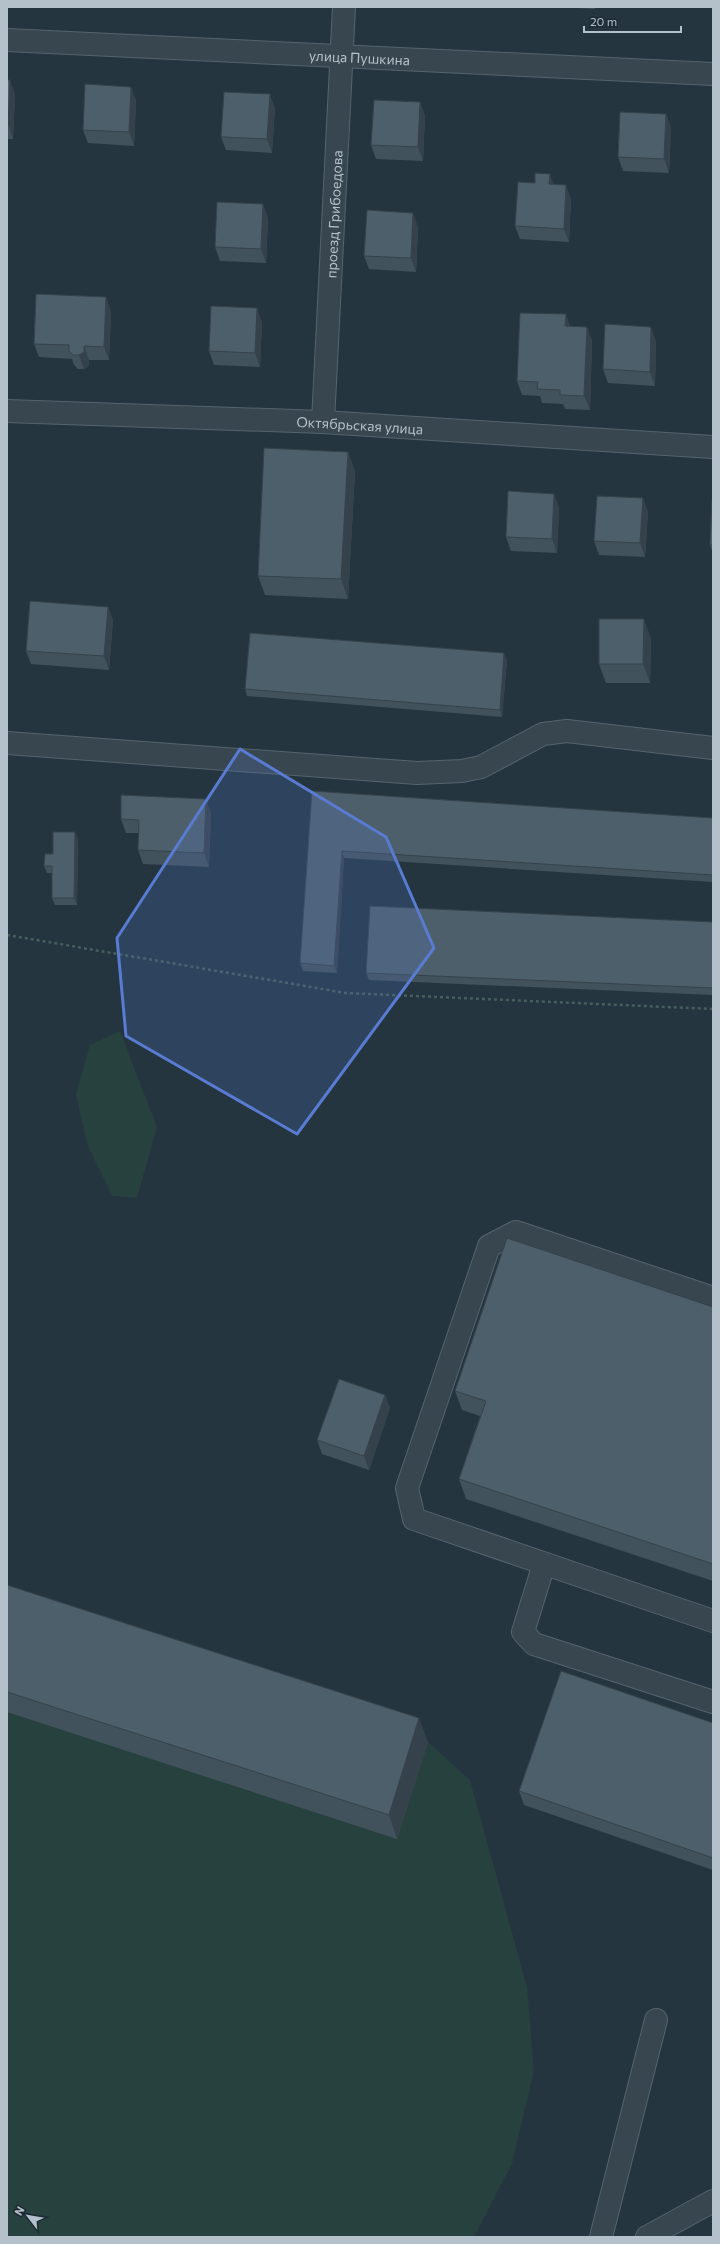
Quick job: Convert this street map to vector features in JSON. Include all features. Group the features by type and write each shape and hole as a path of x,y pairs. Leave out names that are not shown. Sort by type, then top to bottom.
{"street":[{"name":"проезд Грибоедова","path":"323,422 340,56 344,7"},
{"name":"улица Пушкина","path":"7,40 713,74"},
{"name":"Октябрьская улица","path":"7,411 323,422 713,447"},
{"path":"7,743 417,773 462,771 481,767 543,734 567,731 713,748"},
{"path":"713,1298 516,1232 489,1246 407,1488 414,1519 713,1621"},
{"path":"544,1564 524,1632 534,1644 713,1702"},
{"path":"602,2237 656,2020"},
{"path":"647,2237 713,2201"}],"path":[{"path":"7,934 346,993 713,1009"}],"highlighted area":[{"path":"240,749 386,837 434,948 297,1134 126,1036 117,938"}],"green space":[{"path":"120,1031 157,1127 137,1198 112,1196 87,1144 76,1094 90,1045"},
{"path":"7,1605 428,1742 470,1780 527,1987 534,2071 512,2164 474,2237 7,2237"}],"building":[{"path":"7,80 10,80 8,125 7,125"},
{"path":"85,84 131,87 129,132 83,130"},
{"path":"224,92 270,94 267,139 221,137"},
{"path":"374,100 420,102 418,147 371,145"},
{"path":"620,112 666,114 664,159 618,157"},
{"path":"535,173 550,174 549,184 566,185 564,229 515,226 518,182 535,183"},
{"path":"217,202 263,204 261,249 215,247"},
{"path":"367,210 413,213 411,258 364,256"},
{"path":"36,294 106,297 104,347 84,346 84,352 79,355 73,355 69,351 69,345 34,344"},
{"path":"211,306 257,308 255,353 209,351"},
{"path":"520,313 566,314 565,326 587,327 584,396 560,395 560,390 537,389 538,382 517,381"},
{"path":"605,324 651,327 650,372 603,369"},
{"path":"264,448 348,452 341,579 258,576"},
{"path":"508,491 554,494 552,539 506,537"},
{"path":"597,496 643,498 640,543 594,541"},
{"path":"712,500 713,545 710,545"},
{"path":"30,601 108,607 104,656 26,651"},
{"path":"599,619 644,619 643,664 599,664"},
{"path":"250,633 504,653 500,710 245,689"},
{"path":"312,791 713,818 713,875 342,851 334,966 300,963"},
{"path":"121,795 206,799 204,853 138,850 139,820 121,819"},
{"path":"53,832 75,832 74,898 52,898 52,866 44,866 45,854 53,854"},
{"path":"370,906 713,922 713,988 366,973"},
{"path":"507,1238 713,1307 713,1564 459,1479 486,1401 455,1391"},
{"path":"339,1379 385,1395 364,1456 317,1440"},
{"path":"7,1585 419,1718 389,1815 7,1692"},
{"path":"561,1671 713,1723 713,1858 519,1791"}]}
